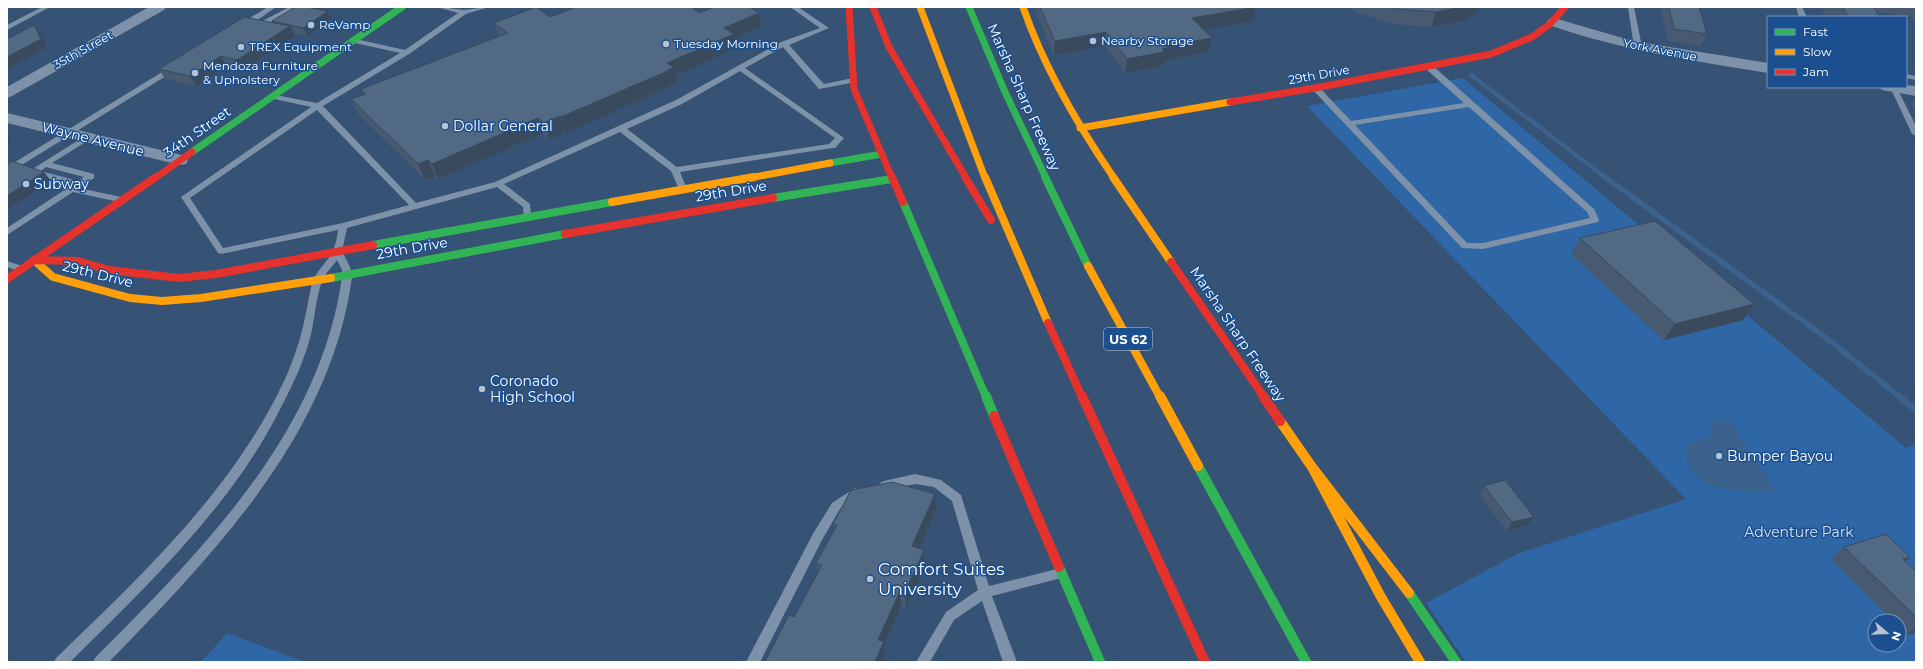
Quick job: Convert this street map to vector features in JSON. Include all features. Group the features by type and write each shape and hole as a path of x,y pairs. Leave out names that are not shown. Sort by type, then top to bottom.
{"main road":[{"name":"34th Street","path":"7,279 402,7"},
{"path":"848,7 854,89 1100,662"},
{"path":"873,7 889,47 1030,284"},
{"path":"920,7 955,102 1030,284 1205,662"},
{"name":"Marsha Sharp Freeway","path":"969,7 1005,92 1088,267 1306,662"},
{"name":"Marsha Sharp Freeway","path":"1023,7 1034,40 1080,128 1312,467 1420,608 1456,662"},
{"name":"29th Drive","path":"1080,128 1315,88 1429,67 1502,51 1538,34 1554,22 1565,7"},
{"name":"29th Drive","path":"34,260 53,277 130,298 162,301 233,294 318,280 685,201 882,154"},
{"name":"29th Drive","path":"34,260 78,261 110,270 179,278 216,274 527,217 892,179"},
{"path":"1312,467 1381,597 1420,662"}],"street":[{"name":"35th Street","path":"7,93 160,7"},
{"name":"York Avenue","path":"1554,22 1602,39 1638,47 1767,68"},
{"path":"1896,88 1916,91"},
{"name":"Wayne Avenue","path":"7,118 180,160"}],"lane":[{"path":"7,28 47,7"},
{"path":"234,31 273,7"},
{"path":"261,24 294,7"},
{"path":"440,7 464,12"},
{"path":"486,7 464,12 406,52 318,106 185,197 221,251 343,226 498,184 679,102 784,44 825,28 794,7"},
{"path":"1631,7 1638,47"},
{"path":"354,40 406,52"},
{"path":"784,44 822,87 853,80"},
{"path":"7,171 181,64"},
{"path":"1315,88 1465,246 1483,246 1595,220 1592,211 1429,67"},
{"path":"675,170 832,146 840,138 740,68"},
{"path":"1891,88 1916,134"},
{"path":"273,96 318,106 415,207"},
{"path":"1349,124 1470,104"},
{"path":"621,128 675,170 685,201"},
{"path":"88,138 34,172 123,200"},
{"path":"7,232 91,176 45,164"},
{"path":"498,184 527,206 527,217"},
{"path":"62,662 176,546 198,521 242,462 269,420 298,360 308,328 318,280 338,251 343,226"},
{"path":"100,662 158,603 214,542 251,494 282,449 314,391 333,343 347,273 338,251"},
{"path":"7,264 22,269"},
{"path":"753,662 818,536 836,506 857,491 915,480 937,483 957,498 985,592 1010,662"},
{"path":"923,662 950,616 985,592 1061,573"}],"green space":[{"name":"Adventure Park","path":"1463,78 1906,448 1916,444 1916,662 1466,662 1426,603 1519,553 1686,499 1307,106"},
{"path":"227,633 305,662 201,662"}],"shaded area":[{"name":"Bumper Bayou","path":"1711,419 1729,419 1776,492 1733,491 1719,488 1696,476 1689,465 1685,450 1692,443 1706,438 1713,432"}],"building":[{"path":"295,7 305,7 328,11 303,28 272,21"},
{"path":"536,7 550,17 577,7 691,7 700,13 714,7 749,7 759,13 724,28 734,34 667,63 674,67 663,73 561,117 560,116 544,123 538,118 432,164 428,160 418,164 351,99 366,94 361,89 508,33 494,23"},
{"name":"Nearby Storage","path":"1040,7 1256,7 1192,18 1212,38 1166,46 1168,48 1162,49 1164,52 1127,59 1106,32 1055,41"},
{"path":"1392,7 1462,7 1436,12 1397,9"},
{"path":"1669,7 1699,7 1707,34 1674,29"},
{"path":"1843,7 1874,7 1878,16 1848,16"},
{"path":"244,17 290,26 237,60 221,56 190,76 159,69"},
{"path":"34,25 41,39 7,57 7,39"},
{"path":"12,161 44,172 7,196 7,165"},
{"path":"1655,221 1754,304 1675,324 1580,238"},
{"path":"1505,480 1534,517 1512,522 1484,486"},
{"name":"Comfort Suites University","path":"892,482 935,494 912,546 924,550 905,592 900,591 878,640 884,641 875,662 765,662 789,615 794,617 822,565 816,563 837,525 833,524 851,490"},
{"path":"1886,534 1910,557 1903,559 1916,571 1916,617 1844,547"}],"waterway":[{"path":"1471,75 1606,178"},
{"path":"1605,177 1825,337 1900,397"},
{"path":"1899,396 1916,410"}],"traffic: fast":[{"path":"192,152 402,7"},
{"path":"969,7 1005,92 1088,266"},
{"path":"830,163 882,154"},
{"path":"773,198 892,179"},
{"path":"373,245 612,202"},
{"path":"903,202 994,416"},
{"path":"331,278 565,234"},
{"path":"1198,466 1306,662"},
{"path":"1059,567 1100,662"},
{"path":"1409,593 1456,662"}],"traffic: slow":[{"path":"920,7 981,166 1013,245 1048,323"},
{"path":"1023,7 1034,39 1080,128 1171,262"},
{"path":"1080,128 1230,102"},
{"path":"612,202 830,163"},
{"path":"34,260 53,277 130,298 162,301 201,298 331,278"},
{"path":"1088,266 1198,466"},
{"path":"1280,421 1312,467 1409,593"},
{"path":"1312,467 1381,597 1420,662"}],"traffic: jam":[{"path":"849,7 854,89 903,202"},
{"path":"873,7 889,47 991,220"},
{"path":"1230,102 1315,88 1491,54 1513,47 1542,31 1565,7"},
{"path":"7,279 192,152"},
{"path":"565,234 773,198"},
{"path":"34,260 78,261 109,270 179,278 216,274 373,245"},
{"path":"1171,262 1280,421"},
{"path":"1048,323 1205,662"},
{"path":"994,416 1059,567"}],"place":[{"name":"ReVamp","path":"311,25"},
{"name":"Nearby Storage","path":"1093,41"},
{"name":"Tuesday Morning","path":"666,44"},
{"name":"TREX Equipment","path":"241,47"},
{"name":"Mendoza Furniture & Upholstery","path":"195,73"},
{"name":"Dollar General","path":"445,126"},
{"name":"Subway","path":"26,184"},
{"name":"Coronado High School","path":"482,389"},
{"name":"Bumper Bayou","path":"1719,456"},
{"name":"Comfort Suites University","path":"870,579"}]}
